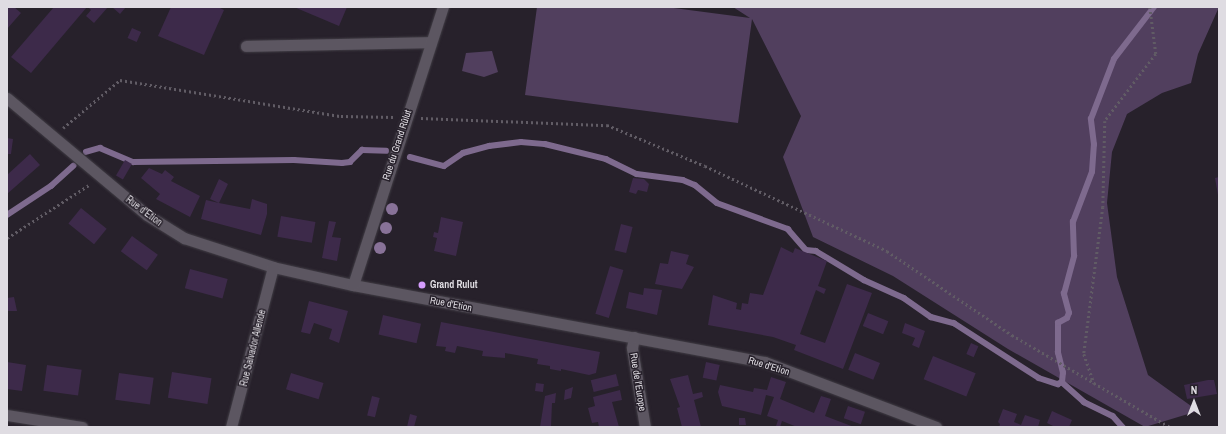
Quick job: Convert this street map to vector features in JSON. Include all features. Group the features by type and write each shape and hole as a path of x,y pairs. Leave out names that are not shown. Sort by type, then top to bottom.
{"street":[{"name":"Rue du Grand Rûlut","path":"353,285 406,117 443,7"},
{"path":"246,46 431,42"},
{"name":"Rue d'Etion","path":"7,98 147,215 184,238 273,267 353,285 765,362 936,427"},
{"name":"Rue Salvador Allende","path":"231,427 273,267"},
{"name":"Rue de l'Europe","path":"634,337 632,348 645,427"},
{"path":"7,415 82,427"}],"path":[{"path":"1094,383 1084,354 1103,207 1105,121 1156,54 1150,7"},
{"path":"53,136 120,80 341,116 607,125 705,166 887,251 1012,335 1170,427"},
{"path":"7,238 102,177"}],"shaded area":[{"path":"537,7 666,7 750,18 733,7 1219,7 1198,54 1191,83 1162,93 1127,114 1112,152 1107,203 1117,277 1148,375 1198,411 1145,427 1008,349 893,276 813,237 783,157 801,116 752,19 738,123 525,95"},
{"path":"492,51 498,72 484,77 462,71 466,53"}],"building":[{"path":"7,7 14,7 21,13 7,29"},
{"path":"54,7 87,7 31,73 11,57"},
{"path":"88,7 108,7 94,23 86,16 91,10"},
{"path":"112,7 126,7 120,14"},
{"path":"171,7 218,7 224,10 204,55 158,36"},
{"path":"294,7 347,7 339,26"},
{"path":"132,28 141,32 137,42 128,38"},
{"path":"7,138 13,139 11,154 7,154"},
{"path":"30,154 40,165 7,194 7,175"},
{"path":"125,160 132,164 123,180 116,176"},
{"path":"149,168 162,174 165,170 174,177 171,181 200,196 190,217 156,199 160,194 141,178"},
{"path":"1219,177 1219,195 1218,195 1215,178"},
{"path":"633,178 644,179 649,184 647,192 638,190 636,194 629,192"},
{"path":"219,179 228,184 219,203 210,199"},
{"path":"252,199 267,204 267,214 261,235 201,219 206,200 250,209"},
{"path":"81,208 107,229 94,244 68,224"},
{"path":"281,216 315,222 312,243 277,237"},
{"path":"441,217 463,222 456,256 434,251 437,238 433,237 434,232 438,233"},
{"path":"329,221 336,222 332,237 341,238 337,261 322,258"},
{"path":"621,224 633,227 626,253 614,250"},
{"path":"132,236 158,255 147,270 121,251"},
{"path":"781,247 793,253 795,248 827,261 818,286 826,289 824,294 816,290 800,334 825,343 847,284 872,293 843,369 794,350 796,345 773,337 708,325 713,295 737,303 736,309 741,310 742,303 748,304 750,293 763,295"},
{"path":"671,251 689,255 686,264 694,267 682,289 655,284 660,263 668,264"},
{"path":"610,266 623,270 609,318 595,314"},
{"path":"190,269 228,279 222,298 185,288"},
{"path":"644,288 662,290 657,315 626,308 629,292 643,295"},
{"path":"14,297 17,311 7,311 7,298"},
{"path":"309,301 348,311 339,343 329,339 332,329 314,323 310,334 301,332"},
{"path":"868,313 888,321 883,334 863,326"},
{"path":"383,315 421,324 417,343 379,334"},
{"path":"441,322 600,352 596,373 589,375 561,369 561,371 550,369 550,366 537,364 538,359 505,353 505,358 482,356 483,351 457,346 455,353 445,351 446,347 436,346"},
{"path":"905,323 925,331 919,348 912,345 915,338 902,333"},
{"path":"971,343 978,346 974,357 966,354"},
{"path":"855,353 880,363 873,380 848,370"},
{"path":"933,356 976,373 966,396 924,379"},
{"path":"7,362 26,365 22,391 7,389"},
{"path":"706,362 720,365 716,381 703,378"},
{"path":"47,365 82,370 78,396 43,391"},
{"path":"172,372 212,378 207,404 168,398"},
{"path":"119,373 154,378 150,405 115,400"},
{"path":"291,373 324,383 319,399 286,389"},
{"path":"616,374 619,386 594,392 591,380"},
{"path":"688,375 693,394 702,392 703,397 694,400 701,427 682,427 677,408 680,407 670,379"},
{"path":"771,377 786,382 780,399 814,413 821,396 831,399 825,416 854,427 797,427 782,421 780,427 771,427 776,426 778,420 767,416 774,397 766,395 761,415 722,406 718,392 720,385 753,392 754,388 767,390"},
{"path":"1214,380 1217,394 1187,399 1184,385"},
{"path":"536,383 544,384 543,392 535,391"},
{"path":"573,387 571,398 564,400 565,390"},
{"path":"620,390 622,400 612,402 619,427 599,427 598,422 592,423 588,408 595,406 593,397"},
{"path":"556,393 555,403 552,403 551,427 540,427 545,396"},
{"path":"372,396 380,398 375,417 367,415"},
{"path":"848,406 865,412 861,424 844,418"},
{"path":"1003,409 1017,414 1014,422 1021,425 1025,415 1040,420 1038,427 999,427 1000,424 998,422"},
{"path":"1052,411 1072,420 1069,427 1055,427 1047,423"},
{"path":"410,414 417,416 414,427 407,427"},
{"path":"739,418 745,418 746,425 739,425"}],"waterway":[{"path":"1062,382 1063,373 1058,353 1058,323 1067,318 1069,313 1064,294 1074,256 1073,222 1092,172 1094,145 1091,119 1114,59 1154,7"},
{"path":"410,157 444,166 463,153 489,146 521,142 545,144 606,159 637,174 683,180 695,185 717,203 788,229 806,250 816,251 864,280 904,298 931,317 954,323 1039,378 1058,384 1062,382"},
{"path":"86,152 100,148 133,162 294,160 342,163 350,162 362,150 386,151"},
{"path":"7,215 51,186 73,166"},
{"path":"1062,382 1084,402 1113,416 1123,427"}],"place":[{"name":"Grand Rulut","path":"422,285"}]}
